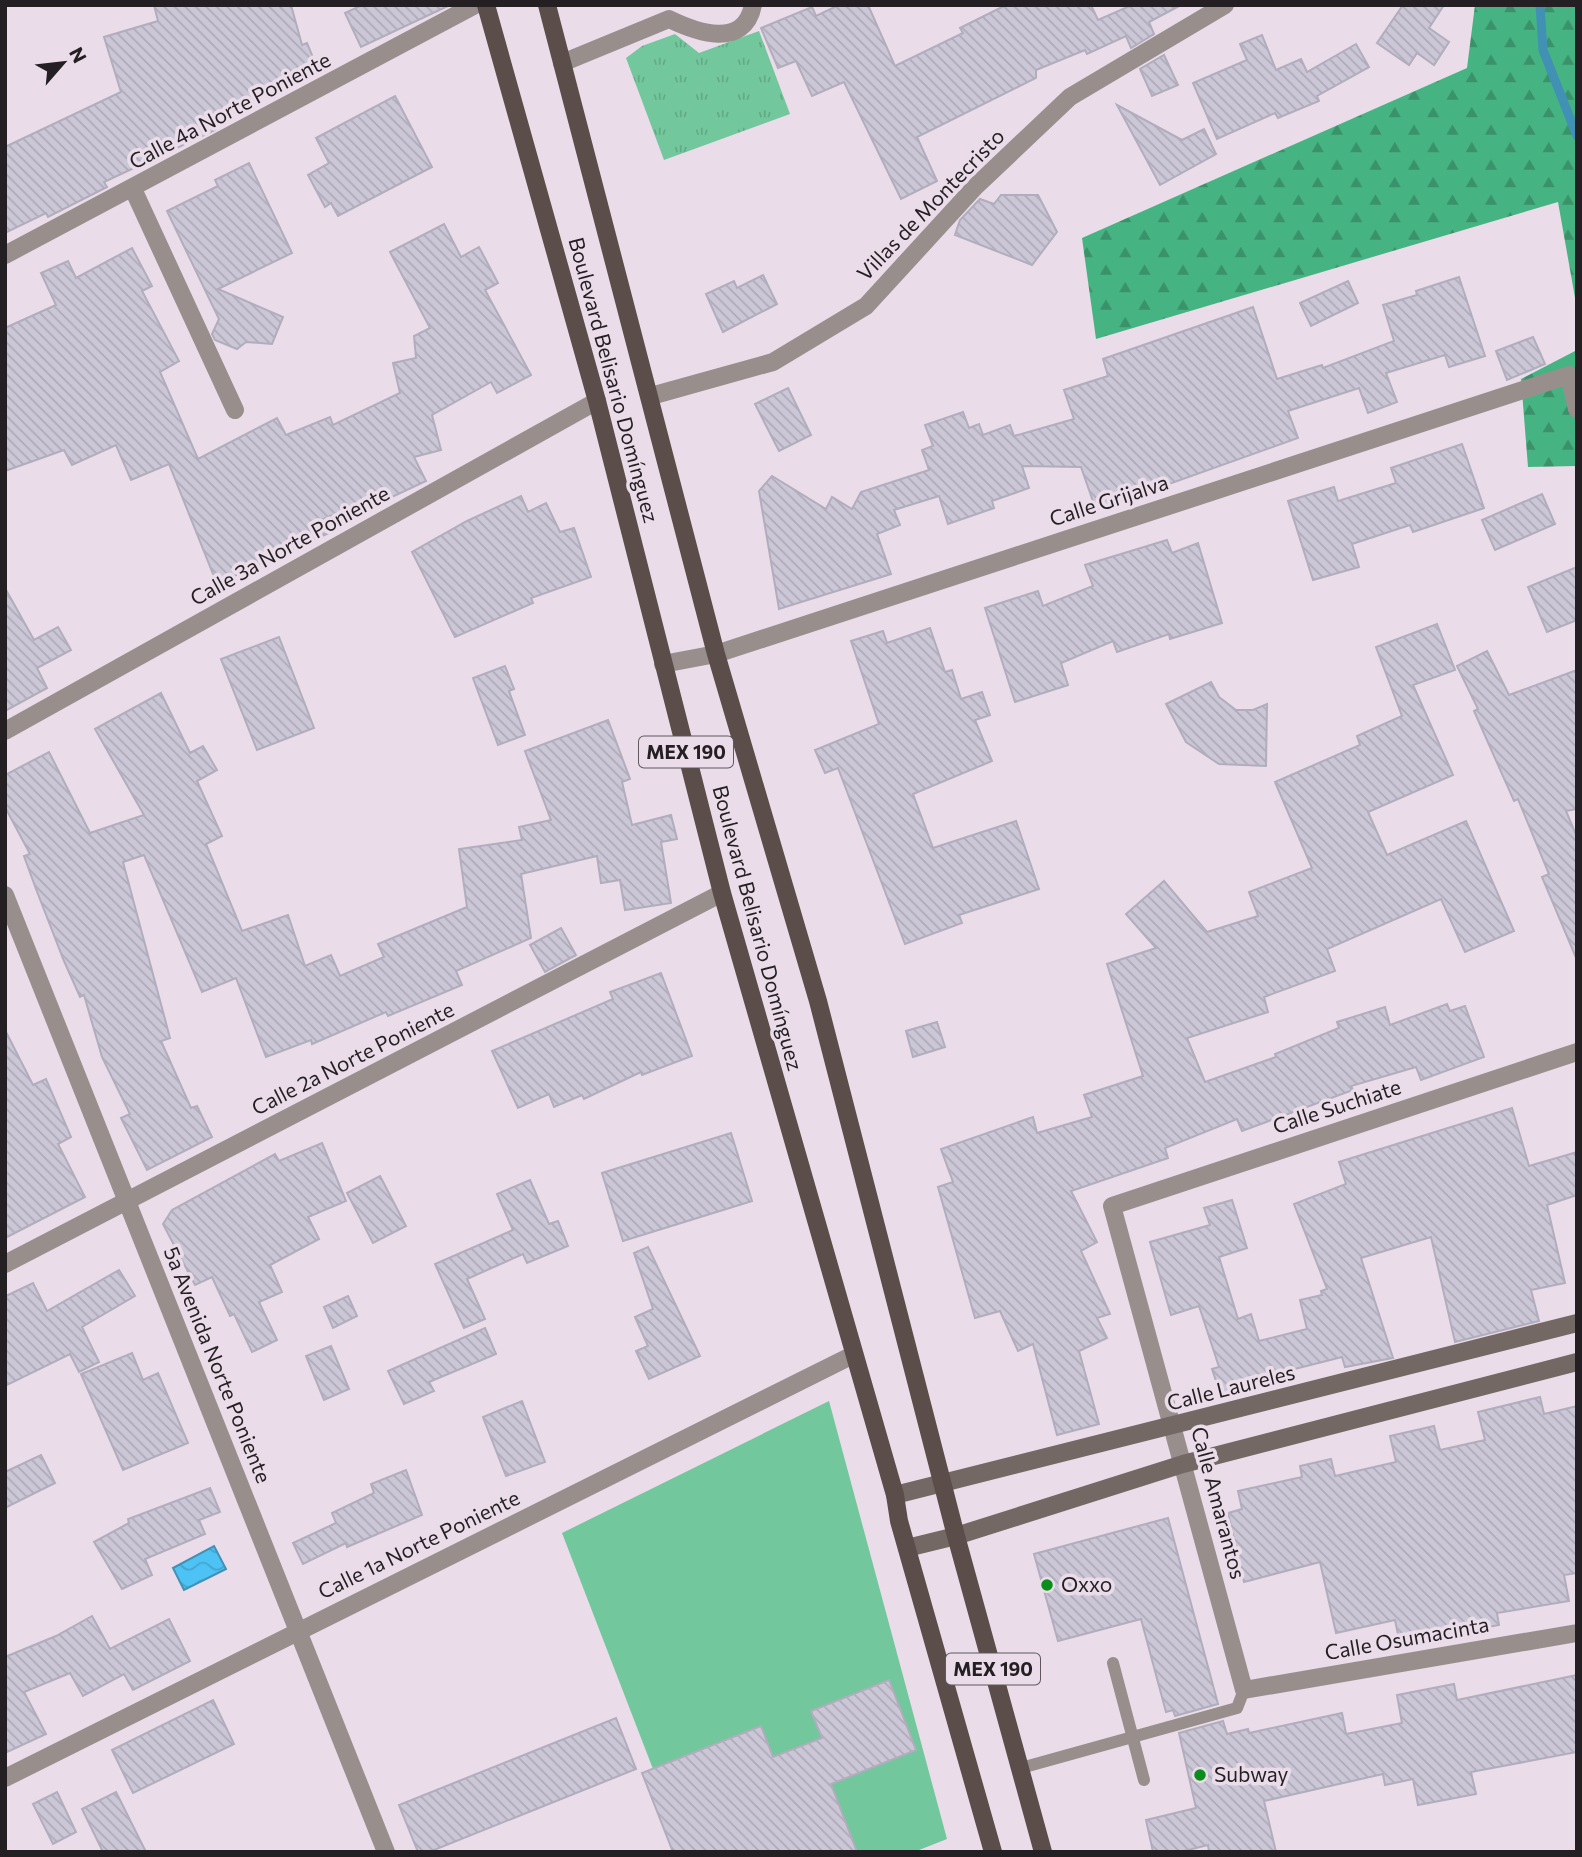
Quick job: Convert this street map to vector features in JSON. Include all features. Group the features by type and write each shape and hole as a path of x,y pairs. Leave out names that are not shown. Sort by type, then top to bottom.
{"main road":[{"name":"Boulevard Belisario Domínguez","path":"486,5 597,401 722,894 895,1495"},
{"name":"Boulevard Belisario Domínguez","path":"547,5 651,396 716,654 818,1001 944,1485"},
{"name":"MEX 190","path":"944,1485 1042,1852"},
{"name":"MEX 190","path":"895,1495 907,1548 993,1852"}],"street":[{"name":"Calle 4a Norte Poniente","path":"5,255 475,5"},
{"path":"562,62 670,12 702,34 731,32 751,13 752,5"},
{"name":"Villas de Montecristo","path":"651,396 773,362 866,306 975,187 1070,97 1225,5"},
{"path":"133,188 235,410"},
{"name":"Calle Grijalva","path":"663,664 716,654 1569,375 1577,409"},
{"name":"Calle 3a Norte Poniente","path":"5,730 597,401"},
{"name":"Calle 2a Norte Poniente","path":"5,1264 722,894"},
{"name":"5a Avenida Norte Poniente","path":"5,895 386,1852"},
{"name":"Calle Suchiate","path":"1112,1206 1577,1052"},
{"name":"Calle Amarantos","path":"1112,1206 1244,1690"},
{"name":"Calle Laureles","path":"895,1495 944,1485 1577,1323"},
{"name":"Calle 1a Norte Poniente","path":"5,1778 853,1355"},
{"path":"907,1548 956,1536 1183,1464 1577,1362"},
{"name":"Calle Osumacinta","path":"1244,1690 1577,1633"}],"lane":[{"path":"1113,1663 1144,1780"},
{"path":"1021,1768 1237,1708 1244,1690"}],"green space":[{"path":"1475,5 1577,5 1577,309 1558,202 1096,339 1082,238 1467,68"},
{"path":"759,31 790,114 664,160 626,58 642,46 675,34 699,53"},
{"path":"1577,350 1577,466 1528,467 1521,379"},
{"path":"829,1401 947,1839 914,1852 685,1852 562,1533"}],"water":[{"path":"214,1546 226,1569 184,1590 173,1568"}],"building":[{"path":"154,5 291,5 302,45 307,43 319,72 247,102 249,106 207,114 215,130 104,182 107,187 48,217 46,213 5,233 5,147 121,92 104,37 158,21"},
{"path":"362,5 450,5 361,47 345,13"},
{"path":"839,5 868,5 895,66 963,33 960,28 1006,5 1091,5 1098,20 1132,5 1181,5 1149,22 1154,34 1131,48 1126,36 1087,54 1085,50 1036,70 1036,78 917,137 937,181 901,199 844,82 812,96 796,61 778,68 761,28 812,7 816,16"},
{"path":"1403,5 1444,5 1429,28 1449,42 1434,65 1417,53 1409,65 1377,43"},
{"path":"1262,35 1276,70 1301,59 1307,72 1356,44 1369,67 1317,96 1319,101 1278,118 1275,113 1217,139 1193,83 1247,60 1240,44"},
{"path":"1164,55 1178,85 1152,96 1140,69"},
{"path":"395,96 432,167 338,216 331,203 325,207 308,175 329,163 316,138"},
{"path":"1117,105 1182,140 1204,129 1216,154 1160,185"},
{"path":"249,163 292,253 218,289 283,317 272,344 246,342 237,349 215,340 212,334 219,319 167,211 218,186 215,180"},
{"path":"1001,195 1038,195 1057,232 1032,265 955,235 960,220 980,199 994,204"},
{"path":"444,224 461,257 479,247 498,283 485,290 531,375 497,393 491,382 432,415 441,450 414,457 426,481 375,505 372,498 323,519 329,533 217,584 169,464 131,480 116,445 72,465 64,450 5,471 5,328 56,305 41,273 68,261 76,278 132,248 152,286 142,291 179,361 160,372 198,459 277,418 286,435 330,417 333,425 400,393 393,363 416,358 414,336 430,328 390,252"},
{"path":"763,275 777,304 723,332 706,294 734,281 737,288"},
{"path":"1459,277 1485,356 1449,367 1445,355 1386,373 1397,402 1368,413 1359,388 1288,411 1298,438 1096,510 1081,467 1022,466 1029,488 992,501 994,508 948,524 939,496 894,510 900,525 877,534 891,574 779,609 759,491 772,476 826,509 832,497 852,509 861,492 929,470 922,450 933,446 925,425 963,412 969,428 979,424 983,435 1010,425 1014,436 1074,419 1064,390 1108,376 1103,359 1253,307 1277,379 1322,365 1323,368 1394,341 1383,305 1417,295 1416,291"},
{"path":"1348,281 1358,303 1311,326 1300,303"},
{"path":"1533,337 1545,364 1507,380 1496,351"},
{"path":"788,388 811,435 779,451 755,404"},
{"path":"1462,444 1484,508 1413,532 1410,525 1352,544 1359,567 1313,580 1288,501 1334,487 1338,501 1396,483 1391,468"},
{"path":"1542,494 1555,524 1495,550 1482,520"},
{"path":"521,496 528,512 546,503 560,532 574,528 591,577 531,598 533,603 455,637 412,552 467,521"},
{"path":"1167,540 1172,553 1198,543 1222,623 1170,639 1169,634 1117,652 1113,641 1061,663 1068,685 1015,702 985,608 1038,591 1043,606 1093,586 1085,565"},
{"path":"1577,567 1577,620 1547,632 1528,587"},
{"path":"5,588 34,640 58,627 71,650 37,668 47,688 5,711"},
{"path":"1437,624 1455,670 1413,685 1453,775 1368,812 1387,855 1466,821 1514,931 1465,952 1441,899 1327,949 1335,971 1264,997 1268,1012 1187,1038 1205,1082 1276,1057 1275,1054 1339,1028 1337,1022 1385,1007 1390,1025 1447,1004 1450,1011 1465,1006 1484,1057 1421,1080 1416,1067 1351,1086 1353,1090 1242,1131 1237,1119 1165,1148 1168,1158 1071,1191 1097,1242 1081,1251 1110,1314 1097,1318 1107,1338 1079,1351 1099,1424 1057,1435 1033,1344 1018,1351 1000,1311 975,1318 938,1187 953,1182 941,1149 1033,1117 1037,1133 1092,1117 1084,1095 1143,1076 1107,964 1156,948 1126,914 1164,881 1207,932 1258,916 1249,892 1312,868 1275,782 1360,745 1357,736 1402,716 1376,647"},
{"path":"930,628 945,672 952,670 961,699 982,692 990,715 975,720 992,761 913,794 933,848 1016,821 1039,889 959,915 962,923 905,944 838,768 825,773 815,750 879,724 851,641 883,631 887,643"},
{"path":"279,637 314,728 257,750 221,659"},
{"path":"1487,651 1509,695 1577,670 1577,809 1566,811 1577,837 1577,960 1542,877 1549,874 1518,799 1514,801 1474,711 1478,709 1457,666"},
{"path":"505,666 514,689 509,691 525,735 498,745 473,678"},
{"path":"1211,682 1219,697 1236,710 1253,710 1267,704 1266,766 1219,764 1186,742 1166,704"},
{"path":"161,693 190,753 203,746 217,770 197,781 222,836 206,844 242,931 288,915 305,966 331,955 340,976 384,957 378,944 467,907 459,849 522,840 519,827 551,820 525,751 608,720 630,779 622,782 632,825 671,815 677,839 661,842 671,903 625,910 620,880 601,883 597,856 521,874 531,938 456,971 462,985 388,1016 386,1012 312,1044 311,1040 266,1057 236,978 202,992 144,855 123,862 170,1038 161,1041 191,1108 197,1106 212,1137 147,1170 121,1118 130,1114 102,1057 84,995 80,997 36,889 24,856 30,854 5,807 5,775 49,752 90,833 144,815 95,729"},
{"path":"561,928 576,955 545,972 530,945"},
{"path":"661,973 692,1056 642,1075 641,1072 584,1099 582,1095 554,1107 549,1094 518,1108 492,1051 613,999 610,992"},
{"path":"937,1022 945,1047 913,1057 906,1031"},
{"path":"5,1030 33,1085 46,1079 71,1137 58,1144 85,1197 5,1238"},
{"path":"1512,1108 1529,1166 1577,1152 1577,1195 1547,1205 1565,1283 1531,1290 1539,1321 1455,1342 1431,1237 1361,1258 1393,1358 1345,1367 1342,1357 1279,1373 1282,1380 1222,1399 1212,1369 1219,1367 1199,1306 1171,1315 1150,1242 1210,1225 1204,1208 1232,1200 1247,1248 1219,1257 1238,1319 1251,1314 1259,1341 1307,1329 1300,1300 1322,1295 1321,1291 1327,1289 1294,1204 1346,1184 1339,1162"},
{"path":"731,1133 752,1201 623,1241 602,1173"},
{"path":"322,1143 346,1201 308,1217 319,1239 270,1265 282,1292 259,1302 277,1340 252,1352 234,1314 230,1316 212,1277 195,1285 163,1224 172,1210 275,1154 279,1161"},
{"path":"380,1176 406,1226 373,1243 347,1193"},
{"path":"530,1180 549,1224 558,1221 568,1246 527,1263 523,1254 467,1279 485,1319 464,1328 435,1264 513,1230 497,1194"},
{"path":"648,1247 700,1356 649,1379 636,1351 648,1346 635,1317 653,1309 634,1253"},
{"path":"119,1270 135,1296 82,1327 99,1362 79,1372 70,1354 5,1386 6,1296 33,1283 47,1311"},
{"path":"348,1296 357,1316 333,1328 324,1307"},
{"path":"485,1328 496,1354 429,1382 434,1391 404,1404 388,1371"},
{"path":"331,1346 349,1389 324,1400 306,1356"},
{"path":"132,1353 143,1380 158,1373 188,1443 123,1470 81,1374"},
{"path":"1540,1397 1544,1414 1577,1406 1577,1573 1564,1575 1569,1601 1497,1613 1499,1625 1400,1644 1395,1620 1336,1633 1320,1562 1244,1582 1228,1513 1242,1509 1238,1491 1302,1477 1300,1466 1331,1459 1335,1476 1396,1462 1390,1436 1434,1426 1440,1450 1485,1440 1478,1412"},
{"path":"522,1401 545,1462 506,1476 483,1417"},
{"path":"41,1455 55,1483 5,1508 5,1472"},
{"path":"406,1470 422,1515 347,1547 346,1543 303,1564 293,1543 336,1523 332,1513 374,1493 371,1484"},
{"path":"210,1488 220,1512 199,1520 205,1534 145,1559 152,1575 122,1589 94,1542 129,1523 128,1519"},
{"path":"1168,1518 1218,1704 1175,1716 1173,1710 1166,1712 1141,1619 1058,1641 1034,1554"},
{"path":"92,1616 110,1649 169,1619 190,1661 133,1690 124,1674 83,1696 70,1673 24,1692 46,1734 5,1753 5,1657 56,1636"},
{"path":"1577,1675 1577,1752 1471,1772 1476,1794 1418,1805 1413,1779 1385,1785 1383,1774 1264,1801 1276,1852 1209,1852 1208,1845 1180,1852 1153,1852 1146,1820 1196,1808 1179,1733 1223,1721 1227,1734 1248,1729 1249,1733 1342,1713 1346,1734 1402,1723 1397,1695 1454,1684 1457,1700"},
{"path":"889,1680 916,1750 831,1784 857,1852 673,1852 642,1773 761,1726 773,1757 822,1738 811,1711"},
{"path":"213,1700 234,1744 133,1793 112,1750"},
{"path":"616,1718 636,1769 429,1852 418,1852 399,1805"},
{"path":"57,1792 76,1832 53,1844 33,1804"},
{"path":"116,1792 146,1852 103,1852 82,1809"}],"waterway":[{"path":"1540,5 1543,50 1577,136"}],"place":[{"name":"Oxxo","path":"1047,1585"},
{"name":"Subway","path":"1200,1775"}]}
